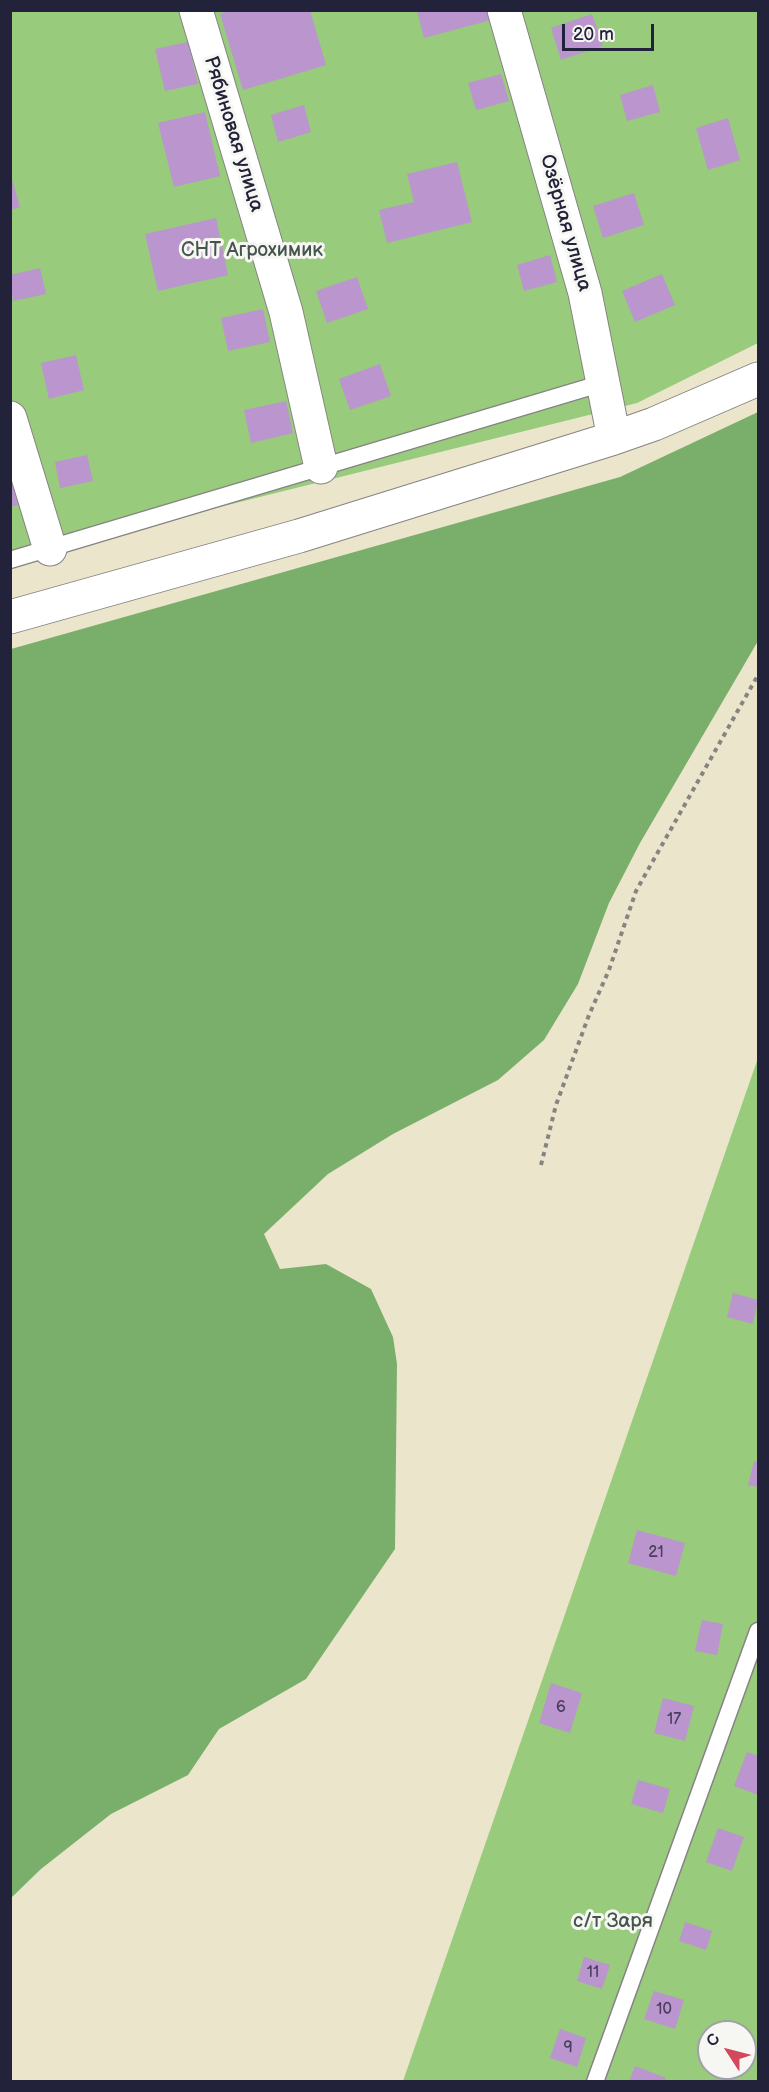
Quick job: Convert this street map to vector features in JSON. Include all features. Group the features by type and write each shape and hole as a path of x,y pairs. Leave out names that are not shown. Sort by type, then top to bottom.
{"street":[{"name":"Рябиновая улица","path":"196,10 286,312 321,467"},
{"name":"Озёрная улица","path":"504,10 585,293 614,438"},
{"path":"10,617 299,536 614,438 654,424 759,379"},
{"path":"10,418 50,549"}],"lane":[{"path":"10,560 603,383"},
{"path":"595,2082 759,1630"}],"path":[{"path":"541,1165 556,1105 589,1015 609,970 636,891 759,675"}],"green space":[{"name":"СНТ Агрохимик","path":"10,11 758,11 758,343 637,403 11,559"},
{"path":"758,412 758,641 640,843 609,903 578,984 544,1040 498,1080 393,1134 328,1174 264,1234 280,1269 326,1264 371,1289 393,1337 397,1364 395,1549 306,1679 219,1729 188,1775 111,1814 41,1869 11,1898 11,649 620,477"},
{"name":"с/т Заря","path":"758,1058 758,2081 403,2081"}],"building":[{"path":"231,10 310,10 326,65 243,90 220,14"},
{"path":"417,10 489,10 491,20 424,38"},
{"path":"592,14 603,46 561,60 551,28"},
{"path":"188,42 198,84 165,91 155,49"},
{"path":"501,74 509,101 476,110 468,83"},
{"path":"653,85 660,112 627,121 620,95"},
{"path":"304,105 311,132 278,142 271,115"},
{"path":"205,112 220,176 174,187 158,123"},
{"path":"728,118 740,160 708,170 696,128"},
{"path":"457,162 472,222 387,243 379,210 414,202 407,174"},
{"path":"10,172 20,207 10,210"},
{"path":"634,193 644,225 603,238 593,206"},
{"path":"216,218 228,275 158,291 145,234"},
{"path":"550,255 557,282 524,291 517,265"},
{"path":"40,268 46,294 13,301 10,275"},
{"path":"662,274 675,305 635,322 622,291"},
{"path":"357,277 368,309 327,323 316,291"},
{"path":"263,309 270,342 228,351 221,318"},
{"path":"76,355 84,390 49,399 41,363"},
{"path":"380,364 391,396 350,410 339,379"},
{"path":"286,401 293,433 251,443 244,410"},
{"path":"87,455 93,481 60,488 55,462"},
{"path":"13,479 18,505 10,507 10,480"},
{"path":"733,1293 758,1300 753,1324 727,1317"},
{"path":"754,1461 758,1462 758,1487 748,1485"},
{"path":"637,1530 685,1543 676,1576 628,1563"},
{"path":"702,1620 723,1624 717,1655 695,1651"},
{"path":"551,1683 582,1693 570,1733 539,1723"},
{"path":"663,1698 694,1706 685,1741 654,1733"},
{"path":"747,1752 758,1756 758,1795 734,1786"},
{"path":"638,1780 670,1789 663,1813 631,1804"},
{"path":"718,1828 744,1837 732,1871 706,1862"},
{"path":"685,1922 712,1931 706,1950 679,1941"},
{"path":"584,1957 610,1965 602,1989 577,1981"},
{"path":"654,1991 684,2000 675,2029 644,2019"},
{"path":"560,2029 586,2038 577,2067 550,2058"},
{"path":"635,2066 666,2078 664,2082 629,2082"}]}
